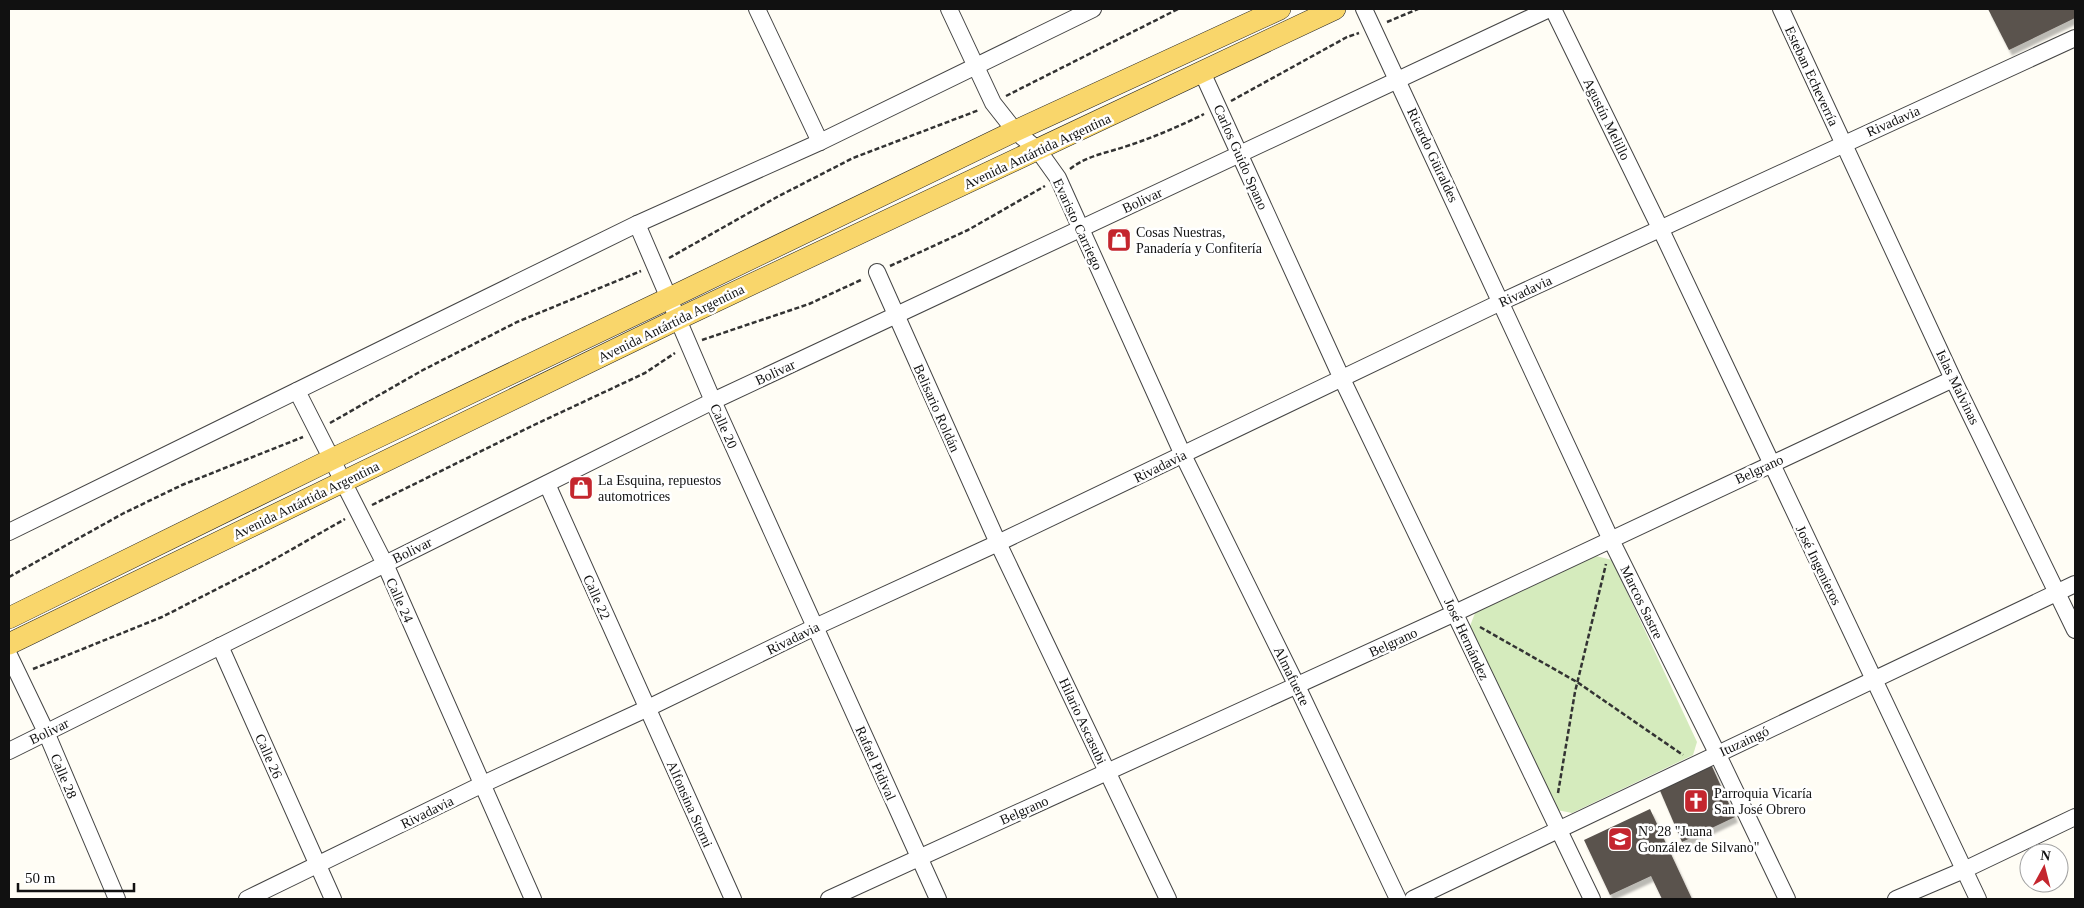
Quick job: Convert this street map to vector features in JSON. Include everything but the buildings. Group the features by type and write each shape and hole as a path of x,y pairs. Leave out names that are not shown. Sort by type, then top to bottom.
{"main road":[{"name":"Avenida Antártida Argentina","path":"9,618 332,459 1015,131 1280,9"},
{"name":"Avenida Antártida Argentina","path":"9,644 678,319 1335,9"}],"street":[{"path":"757,9 820,142"},
{"name":"Evaristo Carriego","path":"949,9 992,103 1015,131 1038,150 1058,178 1183,455"},
{"path":"9,532 637,224 820,142 1093,9"},
{"name":"Ricardo Güiraldes","path":"1364,9 1501,302"},
{"name":"Bolivar","path":"9,751 713,401 1397,79 1551,9"},
{"name":"Agustín Melillo","path":"1551,9 1660,230"},
{"name":"Esteban Echeverría","path":"1781,9 1843,144"},
{"name":"Rivadavia","path":"247,899 1501,302 2075,38"},
{"name":"Carlos Guido Spano","path":"1202,72 1342,379"},
{"name":"Islas Malvinas","path":"1843,144 1953,379 2075,630"},
{"name":"Calle 20","path":"637,224 713,401 815,627"},
{"name":"José Ingenieros","path":"1660,230 1978,899"},
{"name":"Belisario Roldán","path":"877,272 998,543"},
{"name":"Marcos Sastre","path":"1501,302 1611,540 1717,753 1786,899"},
{"name":"José Hernández","path":"1342,379 1592,899"},
{"name":"Belgrano","path":"829,899 1298,686 1953,379"},
{"name":"Calle 24","path":"297,391 384,564 481,786 533,899"},
{"name":"Almafuerte","path":"1183,455 1298,686 1398,899"},
{"name":"Calle 22","path":"547,484 646,709"},
{"name":"Hilario Ascasubi","path":"998,543 1168,899"},
{"name":"Ituzaingó","path":"1413,899 2075,584"},
{"name":"Rafael Pidival","path":"815,627 938,899"},
{"name":"Calle 26","path":"220,646 332,899"},
{"name":"Calle 28","path":"9,655 46,732 117,899"},
{"name":"Alfonsina Storni","path":"646,709 733,899"},
{"path":"1896,899 1964,870 2075,816"}],"path":[{"path":"9,577 182,484 317,430 423,370 517,322 655,265 777,197 853,158 968,115 1178,9"},
{"path":"1383,23 1418,9"},
{"path":"1558,794 1578,682 1611,540"},
{"path":"1479,627 1578,682 1696,764"}],"green space":[{"path":"1596,556 1612,560 1697,742 1693,755 1572,813 1557,810 1470,626 1475,613"}],"place":[{"name":"Cosas Nuestras, Panadería y Confitería","path":"1119,240"},
{"name":"La Esquina, repuestos automotrices","path":"581,488"},
{"name":"Parroquia Vicaría San José Obrero","path":"1696,801"},
{"name":"N° 28 \"Juana González de Silvano\"","path":"1620,839"}]}
